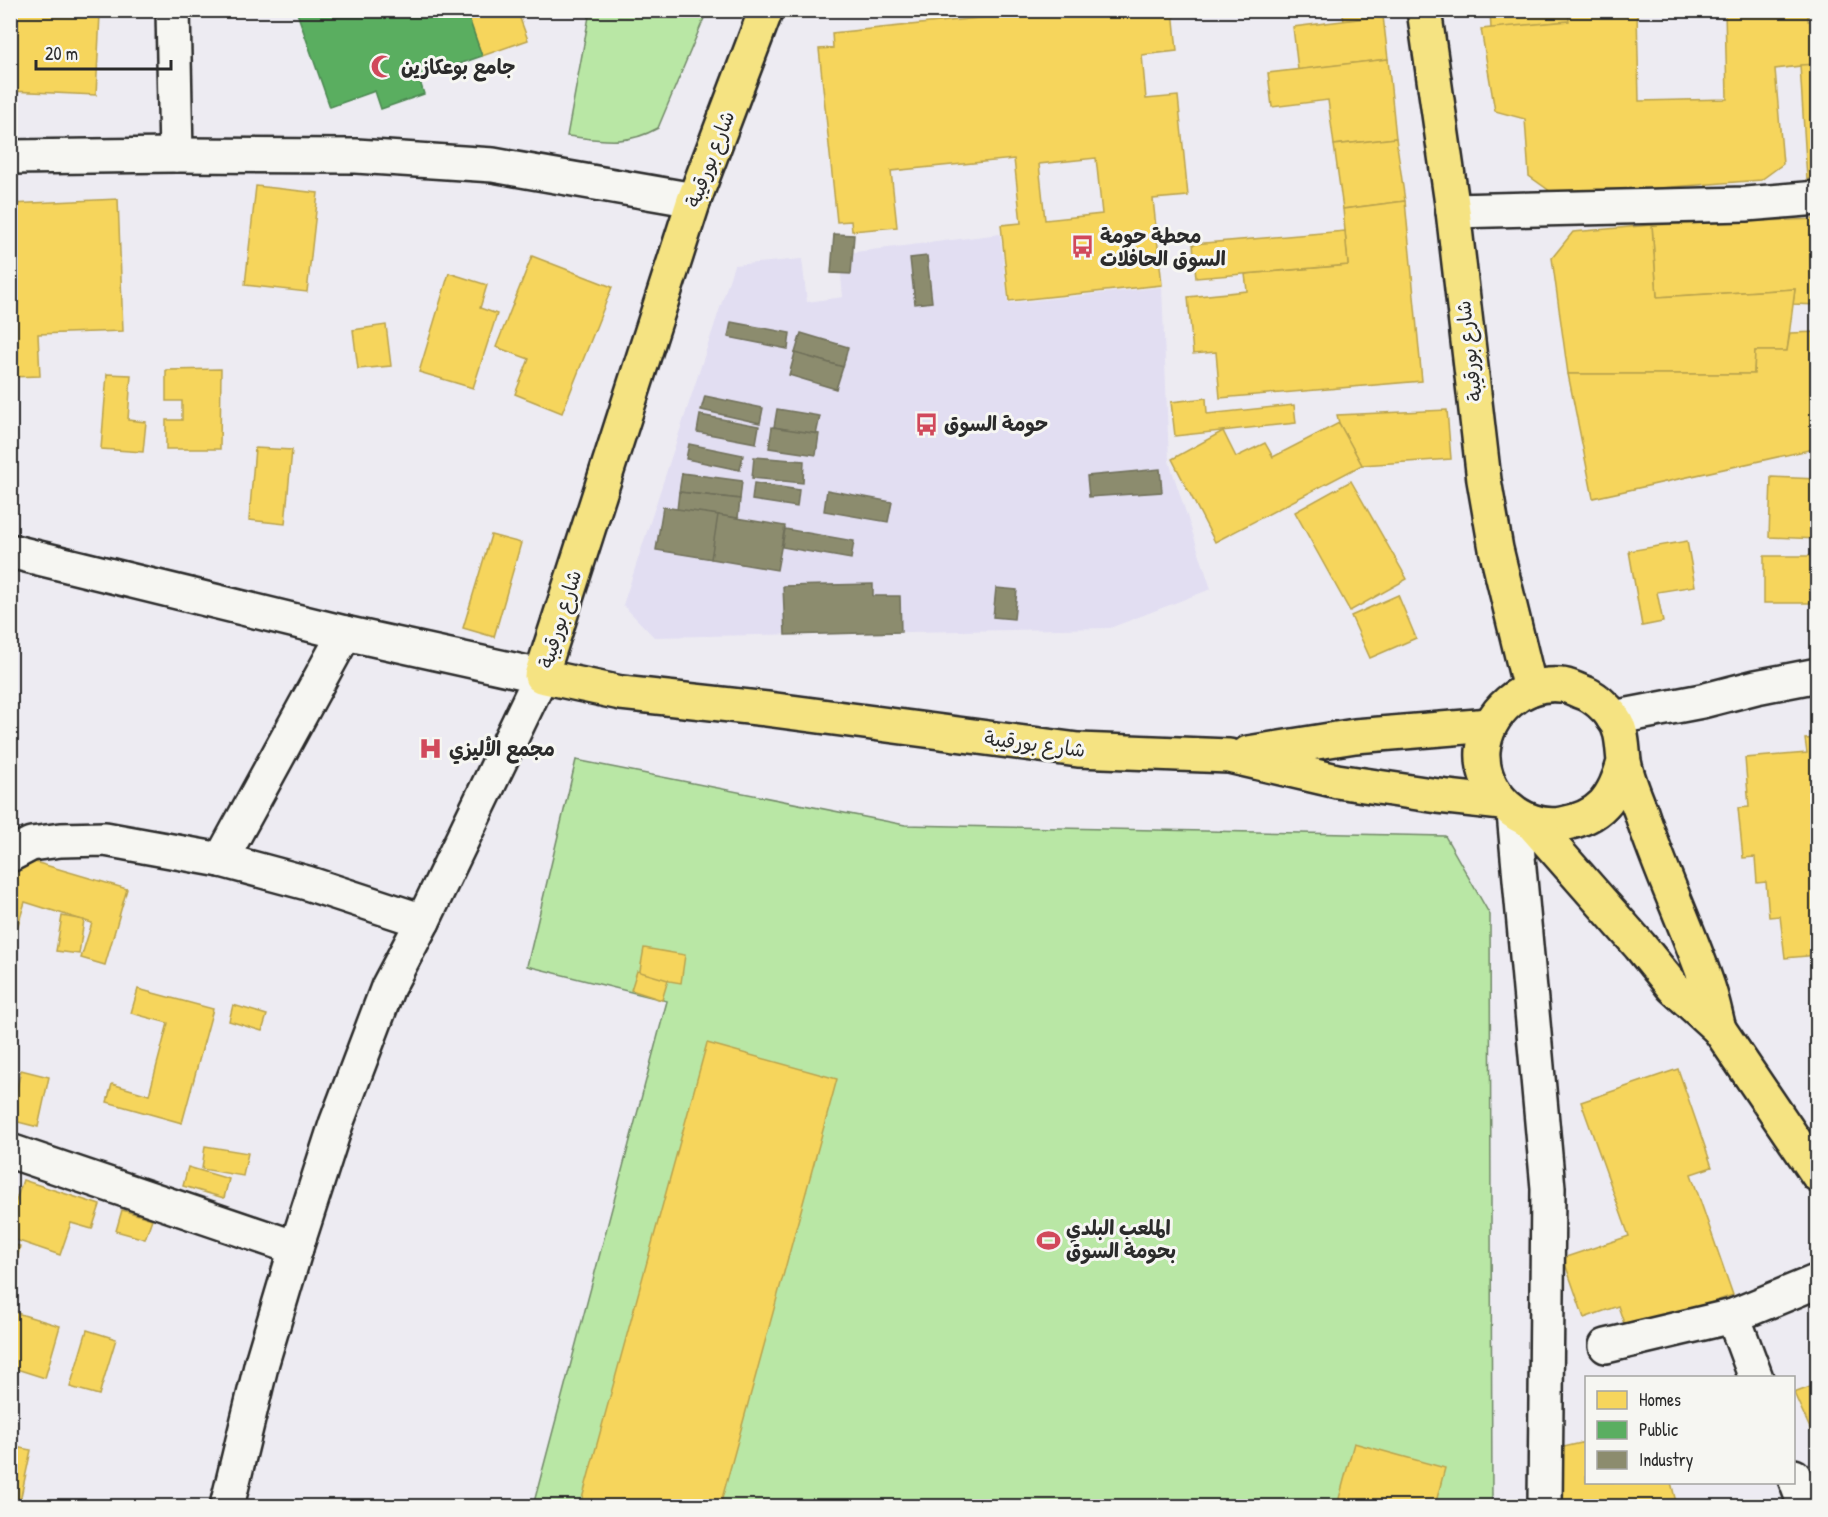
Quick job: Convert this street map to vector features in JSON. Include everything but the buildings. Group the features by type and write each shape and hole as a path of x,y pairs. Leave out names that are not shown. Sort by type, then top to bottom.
{"main road":[{"name":"شارع بورقيبة","path":"766,10 694,200 541,676 621,693 767,709 1078,750 1229,756 1337,781 1438,796 1516,812"},
{"name":"شارع بورقيبة","path":"1424,10 1453,211 1484,480 1496,549 1530,688"},
{"path":"1719,1029 1707,983 1654,854 1624,762 1623,739 1614,718 1592,696 1562,685 1530,688 1506,702 1490,725 1483,752 1487,779 1640,946 1672,987 1719,1029 1818,1174"},
{"name":"شارع بورقيبة","path":"1229,756 1355,736 1490,725"},
{"path":"1516,812 1555,825 1580,820 1602,807 1617,786 1624,762"}],"street":[{"path":"173,10 176,155"},
{"path":"10,157 356,156 493,165 694,200"},
{"path":"1453,211 1746,204 1818,198"},
{"path":"10,551 345,633 541,676 423,921 388,987 336,1124 262,1362 227,1506"},
{"path":"221,860 345,633"},
{"path":"1614,718 1702,702 1756,687 1818,675"},
{"path":"1516,812 1548,1188 1545,1506"},
{"path":"10,855 31,844 61,840 105,839 221,860 307,883 423,921"},
{"path":"10,1151 296,1248"},
{"path":"1606,1346 1733,1316 1818,1281"},
{"path":"1733,1316 1756,1376"}],"shaded area":[{"path":"1000,234 1008,303 1162,287 1169,461 1211,589 1110,628 654,637 623,605 734,265 802,259 807,302 843,297 839,254"}],"green space":[{"path":"590,11 707,11 658,128 635,137 614,140 567,136"},
{"name":"الملعب البلدي بحومة السوق","path":"576,760 905,825 1445,836 1490,915 1492,1506 533,1506 667,1001 527,966"}],"place":[{"name":"جامع بوعكازين","path":"383,67"},
{"name":"محطة حومة السوق الحافلات","path":"1082,247"},
{"name":"حومة السوق","path":"926,424"},
{"name":"مجمع الأليزي","path":"431,749"},
{"name":"الملعب البلدي بحومة السوق","path":"1048,1240"}]}
